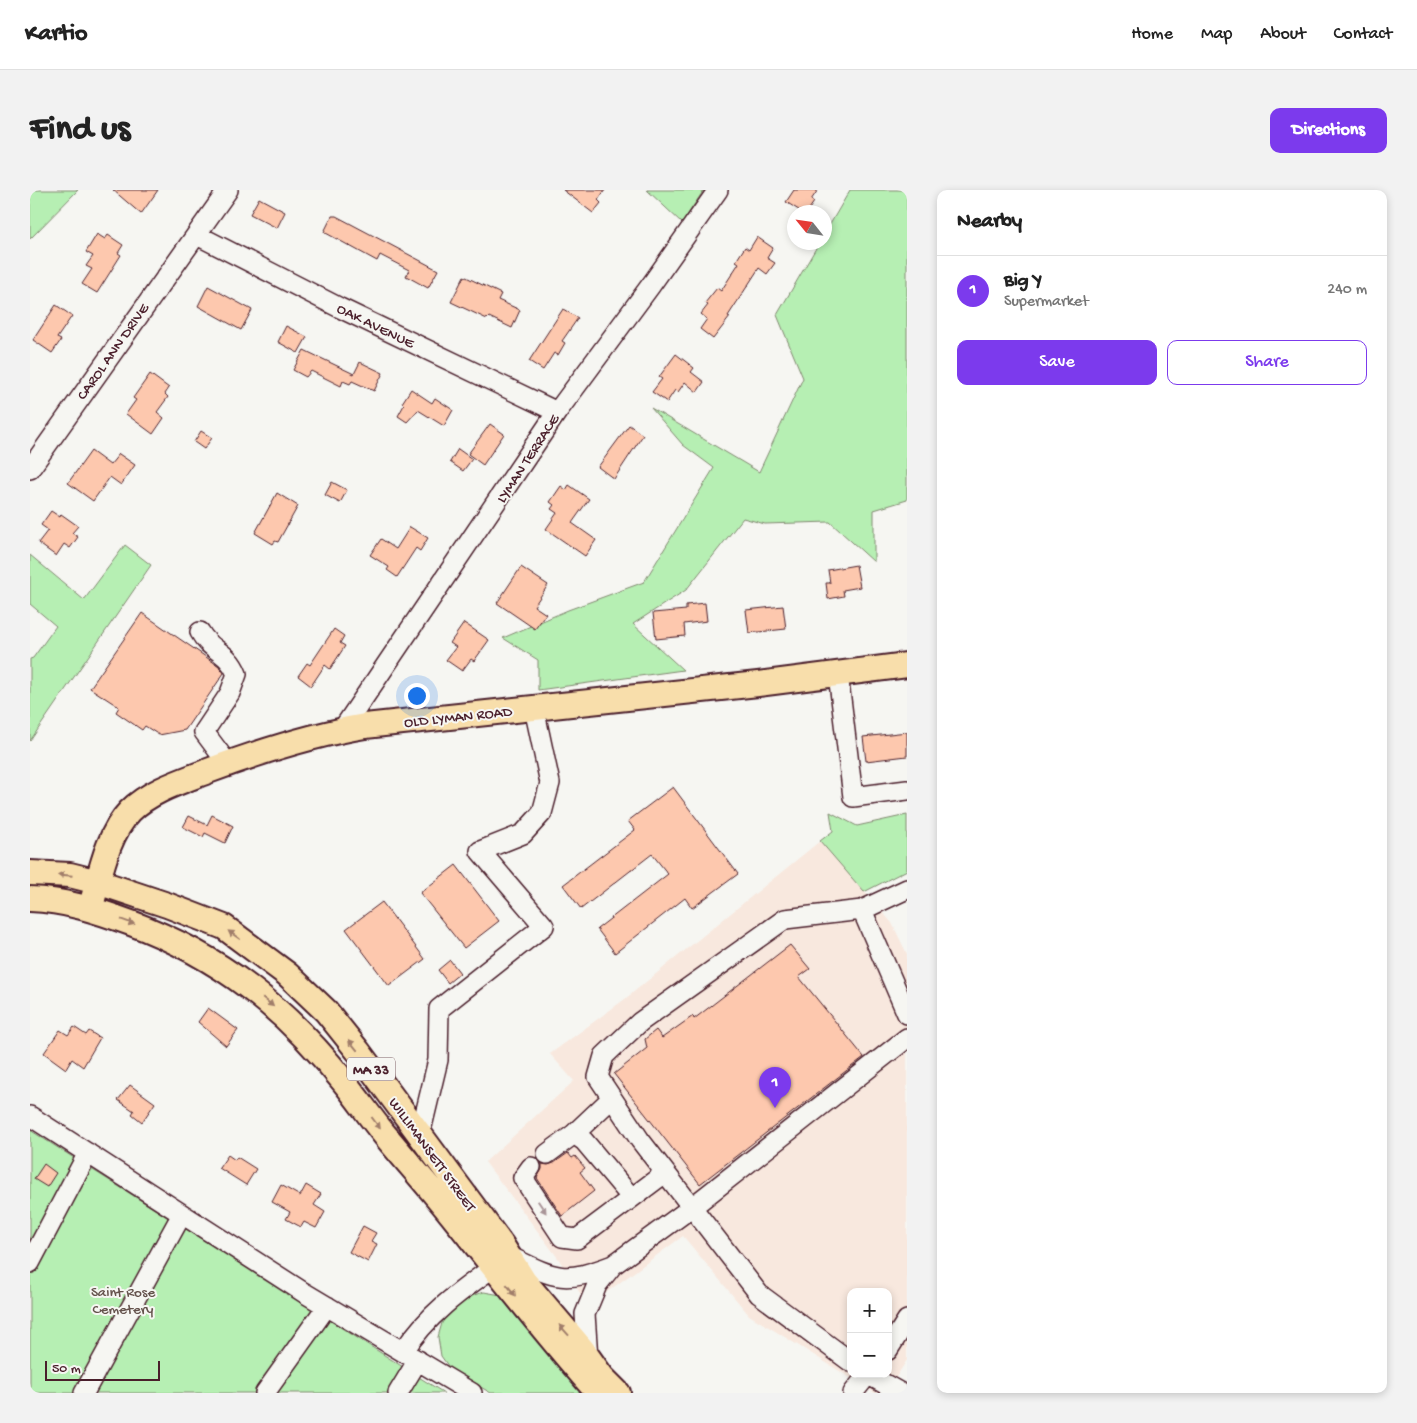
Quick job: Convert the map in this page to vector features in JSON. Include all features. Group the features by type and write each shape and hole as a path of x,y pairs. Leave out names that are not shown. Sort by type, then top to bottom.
{"main road":[{"name":"OLD LYMAN ROAD","path":"90,909 114,836 130,812 148,798 174,784 301,740 342,730 838,674 907,664"},
{"name":"WILLIMANSETT STREET","path":"30,874 70,875 159,902 224,928 287,974 326,1011 420,1135 501,1262 525,1308 598,1393"},
{"name":"WILLIMANSETT STREET","path":"30,898 47,899 90,909 162,934 232,972 300,1032 344,1081 384,1134 456,1219 544,1306 602,1377 618,1393"}],"street":[{"name":"CAROL ANN DRIVE","path":"30,469 228,190"},
{"name":"LYMAN TERRACE","path":"342,730 556,412 646,293 718,190"},
{"name":"OAK AVENUE","path":"197,235 340,308 556,412"},
{"path":"200,632 204,641 232,660 237,674 230,693 204,732 228,764"},
{"path":"838,674 853,797 907,790"},
{"path":"420,1135 438,1060 439,1009 544,926 480,851 523,834 542,813 550,783 534,708"},
{"path":"847,1359 759,1294 691,1208 598,1078 604,1056 640,1022 785,920 862,910 907,889"},
{"path":"862,910 907,1014"},
{"path":"398,1393 420,1328 446,1301 501,1262 555,1277 590,1274 613,1265 691,1208 907,1038"},
{"path":"547,1154 574,1134 612,1098"},
{"path":"30,1116 327,1306 472,1393"},
{"path":"574,1134 584,1141 631,1197"},
{"path":"30,1263 88,1153"},
{"path":"531,1167 523,1178 562,1237 577,1239 665,1173"},
{"path":"84,1393 182,1214"},
{"path":"588,1358 585,1314 597,1285 613,1265"},
{"path":"265,1393 327,1306"},
{"path":"892,1344 907,1320"},
{"path":"853,1393 867,1379 900,1393"}],"shaded area":[{"path":"820,841 892,923 907,954 907,1360 886,1393 875,1393 851,1378 892,1378 892,1288 847,1288 847,1376 749,1315 683,1236 588,1306 558,1258 485,1162 574,1081 550,1054 625,999"}],"green space":[{"path":"30,190 78,190 30,239"},
{"path":"647,190 704,190 682,223"},
{"path":"850,190 907,190 907,500 874,510 874,562 830,522 765,524 743,518 686,590 633,624 683,670 538,690 538,660 503,638 568,610 644,582 714,468 683,445 651,408 759,472 803,378 777,315 815,250 832,250 832,221"},
{"path":"125,545 151,565 30,741 30,659 33,658 56,626 30,604 30,555 84,600"},
{"path":"830,812 857,826 907,815 907,870 864,892 820,841 833,831"},
{"name":"Saint Rose Cemetery","path":"30,1130 444,1393 30,1393"},
{"path":"484,1292 501,1295 515,1305 586,1393 491,1393 451,1370 441,1356 438,1337 442,1323 451,1309 464,1298"}],"building":[{"path":"113,190 158,190 141,214"},
{"path":"563,190 605,190 598,200 601,203 593,213"},
{"path":"794,190 818,190 811,200 814,202 812,205 791,205 786,202"},
{"path":"259,198 285,212 277,228 250,214"},
{"path":"332,216 336,216 438,270 428,288 406,276 409,270 380,255 377,261 324,232"},
{"path":"97,234 105,239 108,235 123,245 118,253 121,255 97,293 82,284 92,269 86,266 93,256 86,252"},
{"path":"757,237 773,248 767,258 775,263 767,274 759,268 728,316 730,317 713,339 700,329 707,319 701,314 708,305 705,303 717,288 721,291 739,263 736,261 745,247 749,250"},
{"path":"464,276 501,294 498,300 520,310 512,328 489,317 487,319 451,302"},
{"path":"208,286 252,310 241,330 198,306"},
{"path":"56,305 72,316 57,338 61,340 52,353 33,340"},
{"path":"563,309 578,318 562,341 565,343 558,355 554,353 543,370 529,361"},
{"path":"286,326 307,337 298,353 278,342"},
{"path":"304,350 354,374 360,362 383,373 374,391 352,381 350,384 343,381 341,386 311,371 306,377 293,370"},
{"path":"676,354 694,368 691,372 704,382 697,392 685,382 678,392 675,390 667,402 652,392 662,379 659,377"},
{"path":"150,374 169,388 165,394 168,397 157,412 164,418 153,434 126,414 136,400 133,398"},
{"path":"411,389 432,403 435,398 453,410 444,426 418,410 407,422 398,416 404,405 402,403"},
{"path":"490,424 504,434 483,465 468,454"},
{"path":"629,425 643,435 614,479 598,467"},
{"path":"201,431 212,438 204,449 194,442"},
{"path":"458,449 472,459 463,471 450,462"},
{"path":"91,451 110,465 119,454 135,465 121,485 110,477 93,501 68,483"},
{"path":"332,482 347,490 340,503 325,495"},
{"path":"569,485 589,499 572,523 596,540 585,556 546,529 557,513 551,509 554,505 550,502 561,486 566,490"},
{"path":"277,493 298,506 278,542 275,541 273,544 255,533"},
{"path":"51,511 60,517 61,514 78,526 72,533 78,537 70,548 64,544 56,556 38,543 48,530 41,525"},
{"path":"410,527 428,538 420,551 416,548 397,577 387,570 389,567 370,555 381,539 396,549"},
{"path":"856,565 860,587 843,590 844,596 828,599 826,583 830,583 828,570"},
{"path":"521,567 548,585 534,606 546,614 535,629 497,603"},
{"path":"705,603 707,621 684,624 685,636 656,639 653,613 686,610 686,605"},
{"path":"783,606 786,629 749,633 746,610"},
{"path":"142,613 219,666 224,673 185,730 159,735 145,726 142,730 116,712 119,707 90,688"},
{"path":"464,623 489,640 474,661 471,659 462,671 446,660 456,647 450,643"},
{"path":"334,629 344,636 340,643 345,646 330,669 325,665 311,686 298,676 307,663 310,665"},
{"path":"907,732 907,756 866,761 863,737"},
{"path":"673,787 738,874 692,908 685,898 615,953 597,929 668,874 652,854 581,909 563,885 635,830 628,821"},
{"path":"212,815 233,826 225,843 205,833 203,837 183,827 189,816 207,825"},
{"path":"456,865 499,921 464,948 420,893"},
{"path":"382,902 425,959 389,986 346,929"},
{"path":"790,945 810,969 799,977 864,1057 700,1184 614,1074 647,1048 645,1039 656,1030 662,1038 693,1016 694,1019"},
{"path":"450,960 460,973 448,983 438,970"},
{"path":"208,1008 238,1030 226,1046 198,1022"},
{"path":"74,1027 86,1035 89,1031 100,1038 83,1067 72,1059 66,1069 44,1053 60,1030 68,1035"},
{"path":"130,1085 155,1103 142,1122 132,1114 134,1111 118,1100"},
{"path":"568,1153 572,1158 575,1156 585,1168 580,1172 594,1191 562,1216 537,1178 542,1169 542,1164 554,1163"},
{"path":"228,1155 235,1160 237,1157 256,1169 246,1185 219,1168"},
{"path":"44,1164 56,1173 47,1187 34,1179"},
{"path":"281,1185 300,1196 306,1185 321,1194 314,1205 325,1212 316,1228 304,1222 301,1227 286,1219 290,1212 272,1202"},
{"path":"363,1226 376,1233 371,1241 377,1244 368,1262 349,1252"}],"place":[{"name":"Big Y","path":"775,1108"}]}
